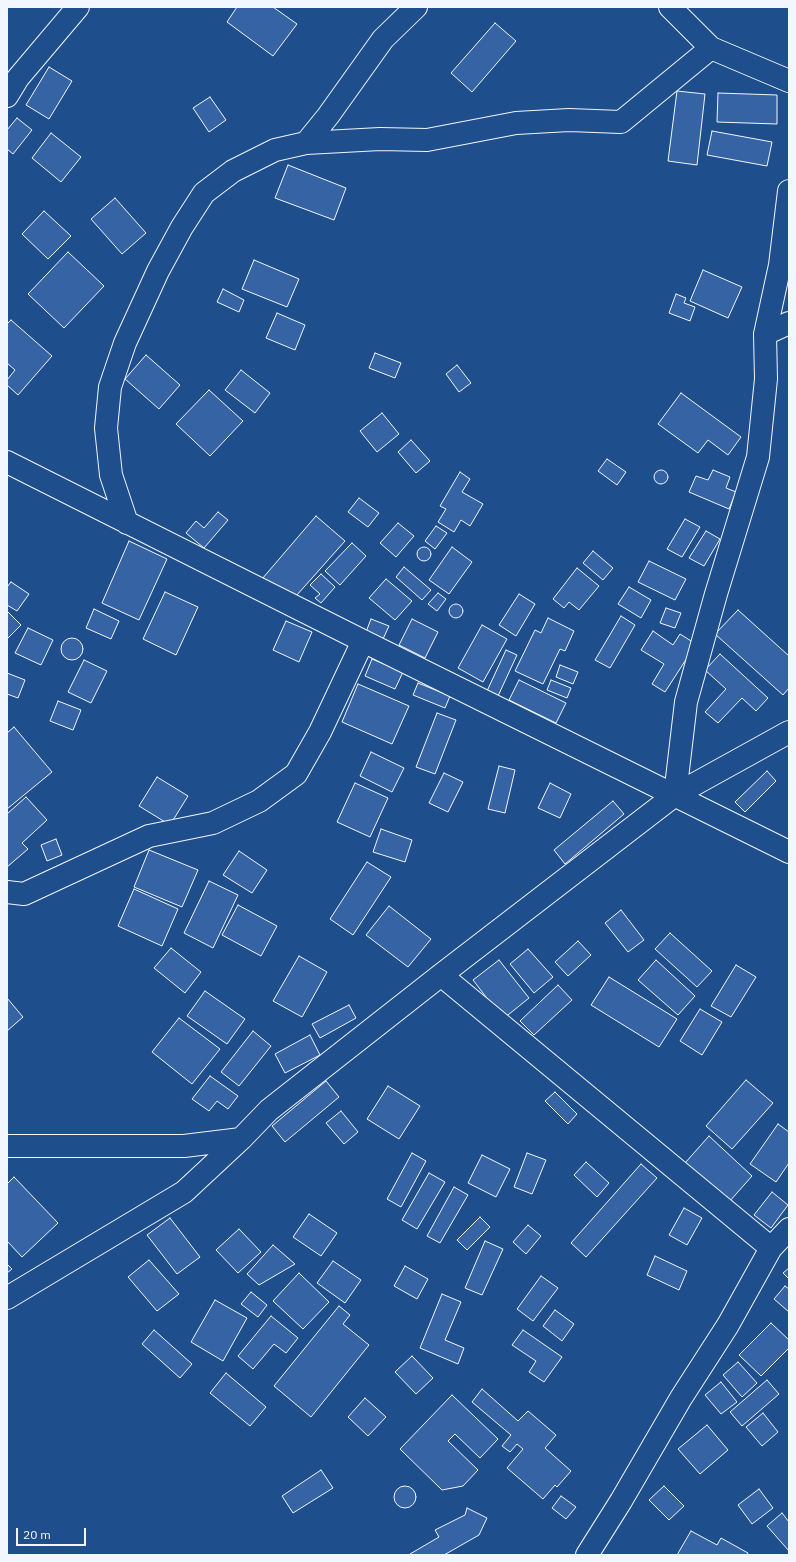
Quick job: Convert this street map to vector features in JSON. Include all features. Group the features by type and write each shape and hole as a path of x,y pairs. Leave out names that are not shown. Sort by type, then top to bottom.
{"street":[{"path":"7,96 18,78 78,7"},
{"path":"306,143 328,116 383,39 416,7"},
{"path":"670,7 711,48 789,81"},
{"path":"127,523 111,475 106,428 110,387 125,343 158,271 182,227 204,193 233,170 275,150 306,143 380,139 428,140 516,123 568,120 621,122 711,48"},
{"path":"675,796 686,702 716,594 758,457 766,379 765,334 780,265 789,191"},
{"path":"765,334 789,324"},
{"path":"7,462 362,641 789,852"},
{"path":"7,892 24,894 148,836 214,823 259,801 296,774 320,732 362,641"},
{"path":"7,1298 184,1192 241,1139 269,1110 441,974 675,796 789,732"},
{"path":"441,974 771,1248"},
{"path":"7,1146 184,1146 241,1139"},
{"path":"587,1555 621,1502 681,1398 728,1325 771,1248 789,1229"}],"building":[{"path":"237,7 273,7 297,24 273,56 227,22"},
{"path":"495,23 516,41 472,92 451,73"},
{"path":"49,67 72,81 49,119 26,105"},
{"path":"677,91 705,94 697,165 668,161"},
{"path":"718,93 777,95 777,124 717,122"},
{"path":"210,97 226,120 209,132 193,108"},
{"path":"17,118 32,130 13,154 7,149 7,130"},
{"path":"712,131 772,142 767,166 707,155"},
{"path":"51,133 81,157 61,182 32,158"},
{"path":"288,165 346,188 334,220 275,198"},
{"path":"115,198 146,233 122,254 91,219"},
{"path":"44,211 71,236 48,259 22,234"},
{"path":"68,252 104,286 64,328 28,294"},
{"path":"254,260 299,279 287,307 242,289"},
{"path":"703,270 742,287 728,318 690,301"},
{"path":"223,289 244,300 239,312 217,302"},
{"path":"676,294 686,298 684,303 695,307 690,321 669,313"},
{"path":"277,313 305,325 295,350 266,338"},
{"path":"11,320 52,356 18,395 7,385 7,380 15,370 7,363 7,324"},
{"path":"375,353 401,363 395,378 369,368"},
{"path":"146,355 180,385 159,409 125,379"},
{"path":"457,365 471,383 459,392 446,374"},
{"path":"241,370 270,393 255,413 225,390"},
{"path":"209,390 243,421 210,456 176,424"},
{"path":"681,393 741,437 728,455 708,440 698,453 658,424"},
{"path":"382,413 399,434 377,452 360,431"},
{"path":"411,440 430,461 416,473 398,452"},
{"path":"607,459 626,472 617,485 598,471"},
{"path":"658,470 664,470 668,474 668,480 664,484 658,484 654,480 654,474"},
{"path":"713,470 730,477 726,488 736,492 729,509 689,492 696,476 708,480"},
{"path":"460,472 470,479 462,492 483,504 470,526 461,520 454,532 438,522 446,509 440,506"},
{"path":"359,498 379,513 368,527 348,512"},
{"path":"218,512 228,520 204,548 186,533 196,521 204,528"},
{"path":"316,516 345,541 296,596 262,579"},
{"path":"685,519 700,527 682,557 667,549"},
{"path":"398,523 414,536 396,557 380,543"},
{"path":"436,526 447,533 435,549 425,541"},
{"path":"706,531 720,539 704,566 689,558"},
{"path":"129,541 167,559 139,620 102,603"},
{"path":"352,543 366,556 340,585 325,571"},
{"path":"421,547 427,547 431,551 431,557 427,561 421,561 417,557 417,551"},
{"path":"452,547 472,562 449,594 429,580"},
{"path":"593,551 613,568 603,580 583,563"},
{"path":"649,561 686,579 675,600 638,582"},
{"path":"404,567 431,590 422,600 396,577"},
{"path":"577,568 599,586 579,610 569,602 564,608 553,599"},
{"path":"321,574 335,587 321,603 315,598 320,594 310,585"},
{"path":"386,579 412,601 395,620 369,598"},
{"path":"11,582 29,594 17,611 7,605 7,587"},
{"path":"629,587 651,600 641,618 618,604"},
{"path":"165,592 198,607 176,655 143,639"},
{"path":"438,593 446,599 437,611 428,604"},
{"path":"519,594 535,604 516,636 499,625"},
{"path":"453,604 459,604 463,608 463,614 459,618 453,618 449,614 449,608"},
{"path":"666,608 681,613 675,628 660,623"},
{"path":"94,609 119,621 111,639 86,628"},
{"path":"738,610 789,656 789,688 783,695 715,634"},
{"path":"7,611 21,625 7,639"},
{"path":"621,616 635,625 610,668 595,660"},
{"path":"548,618 574,631 565,651 560,649 543,684 515,671 535,630 541,633"},
{"path":"371,619 389,626 383,639 366,632"},
{"path":"412,619 438,632 425,658 399,645"},
{"path":"286,621 312,632 299,662 273,650"},
{"path":"482,625 507,639 483,682 458,668"},
{"path":"28,628 53,640 41,665 15,653"},
{"path":"653,631 673,645 680,634 696,644 665,692 652,684 664,664 641,650"},
{"path":"72,638 80,641 83,649 80,657 72,660 64,657 61,649 64,641"},
{"path":"506,650 517,655 498,696 487,691"},
{"path":"720,654 768,698 756,711 742,698 718,723 705,712 726,689 705,670"},
{"path":"372,659 403,672 395,689 365,676"},
{"path":"84,660 107,671 91,703 68,692"},
{"path":"560,665 578,672 573,684 556,677"},
{"path":"7,673 25,680 18,698 7,694"},
{"path":"519,680 566,703 556,723 509,700"},
{"path":"551,680 571,688 567,698 547,690"},
{"path":"418,683 450,696 445,708 413,695"},
{"path":"358,684 409,706 392,744 342,722"},
{"path":"58,701 81,710 73,730 50,721"},
{"path":"437,713 456,720 435,774 416,767"},
{"path":"14,727 52,772 7,809 7,733"},
{"path":"371,752 404,768 392,792 360,776"},
{"path":"499,766 515,770 505,813 488,809"},
{"path":"767,771 776,781 745,812 735,802"},
{"path":"444,773 463,782 448,812 429,803"},
{"path":"157,777 188,796 170,825 139,806"},
{"path":"355,783 388,798 370,837 337,822"},
{"path":"550,783 571,794 560,818 538,808"},
{"path":"26,797 47,820 22,843 28,849 7,867 7,814"},
{"path":"613,801 624,814 565,864 554,850"},
{"path":"381,829 412,840 405,862 373,852"},
{"path":"56,839 62,855 47,861 41,845"},
{"path":"149,850 198,870 182,907 134,887"},
{"path":"239,851 267,870 252,893 223,875"},
{"path":"367,862 391,877 353,935 330,919"},
{"path":"209,881 238,895 213,948 184,933"},
{"path":"134,889 178,909 162,946 118,926"},
{"path":"238,905 277,926 261,956 222,935"},
{"path":"389,906 431,939 408,967 366,935"},
{"path":"621,910 644,940 628,952 605,923"},
{"path":"670,933 712,971 697,987 655,949"},
{"path":"578,941 591,955 568,976 555,962"},
{"path":"171,948 201,972 185,993 154,968"},
{"path":"528,949 553,977 534,993 510,964"},
{"path":"299,956 327,972 302,1017 273,1001"},
{"path":"499,960 529,998 503,1019 473,980"},
{"path":"656,960 695,996 678,1015 638,980"},
{"path":"736,965 756,977 731,1017 711,1006"},
{"path":"609,977 677,1019 659,1047 591,1005"},
{"path":"558,985 572,1000 534,1035 520,1021"},
{"path":"205,991 245,1019 227,1044 187,1016"},
{"path":"7,998 23,1017 7,1031"},
{"path":"349,1005 356,1018 320,1038 312,1024"},
{"path":"700,1009 722,1022 702,1055 680,1041"},
{"path":"179,1018 220,1049 192,1084 152,1052"},
{"path":"253,1031 271,1046 239,1086 221,1072"},
{"path":"310,1035 320,1055 285,1073 275,1054"},
{"path":"210,1076 238,1096 228,1109 217,1101 209,1111 192,1099"},
{"path":"746,1080 773,1103 732,1149 706,1126"},
{"path":"326,1081 339,1097 285,1142 272,1126"},
{"path":"388,1086 420,1106 399,1139 367,1119"},
{"path":"555,1092 577,1114 568,1124 545,1101"},
{"path":"341,1111 358,1132 344,1144 326,1123"},
{"path":"778,1124 789,1132 789,1163 776,1182 750,1164"},
{"path":"709,1136 752,1176 729,1202 685,1163"},
{"path":"412,1153 426,1161 401,1207 387,1199"},
{"path":"527,1153 546,1160 532,1194 514,1187"},
{"path":"482,1155 510,1169 496,1197 468,1183"},
{"path":"586,1162 609,1183 597,1197 574,1175"},
{"path":"641,1164 657,1178 586,1257 571,1243"},
{"path":"429,1173 445,1182 417,1229 402,1220"},
{"path":"14,1177 58,1223 22,1257 7,1241 7,1184"},
{"path":"454,1187 468,1195 440,1243 427,1236"},
{"path":"772,1192 788,1205 771,1228 754,1215"},
{"path":"684,1208 702,1218 687,1245 669,1235"},
{"path":"309,1214 337,1233 321,1256 293,1237"},
{"path":"480,1217 490,1227 467,1250 457,1240"},
{"path":"170,1218 200,1257 177,1274 147,1235"},
{"path":"528,1225 541,1236 526,1254 513,1242"},
{"path":"239,1229 261,1252 238,1273 216,1250"},
{"path":"485,1241 503,1249 482,1295 465,1288"},
{"path":"273,1245 295,1264 259,1285 247,1274"},
{"path":"655,1256 687,1271 679,1290 647,1275"},
{"path":"149,1260 179,1294 157,1311 128,1277"},
{"path":"333,1261 361,1280 345,1303 317,1283"},
{"path":"7,1264 12,1269 7,1273"},
{"path":"405,1266 428,1279 417,1299 394,1286"},
{"path":"789,1268 789,1279 783,1273"},
{"path":"299,1273 329,1302 303,1329 273,1301"},
{"path":"541,1276 558,1288 533,1321 517,1309"},
{"path":"785,1286 789,1289 789,1312 774,1299"},
{"path":"251,1292 267,1305 258,1317 241,1304"},
{"path":"442,1294 461,1302 445,1340 464,1348 458,1364 420,1348"},
{"path":"215,1300 247,1318 223,1361 191,1342"},
{"path":"339,1306 350,1315 343,1324 369,1345 311,1417 274,1386"},
{"path":"555,1310 574,1324 562,1341 543,1326"},
{"path":"271,1316 298,1338 286,1353 274,1344 253,1369 238,1356"},
{"path":"771,1323 789,1340 789,1348 761,1376 739,1355"},
{"path":"154,1330 192,1364 180,1378 142,1344"},
{"path":"523,1330 562,1357 544,1382 529,1372 536,1361 512,1345"},
{"path":"412,1356 433,1378 416,1394 395,1372"},
{"path":"738,1362 757,1383 742,1397 723,1375"},
{"path":"226,1373 266,1407 250,1426 210,1393"},
{"path":"767,1380 779,1394 742,1426 730,1412"},
{"path":"721,1382 737,1402 721,1414 705,1395"},
{"path":"482,1389 518,1421 528,1411 556,1435 545,1448 571,1471 557,1487 555,1485 543,1499 507,1468 523,1449 517,1444 510,1452 502,1446 511,1435 472,1402"},
{"path":"452,1395 498,1439 480,1458 455,1434 448,1441 478,1470 463,1486 442,1490 400,1449"},
{"path":"365,1398 386,1417 368,1436 348,1417"},
{"path":"763,1413 778,1432 762,1446 746,1427"},
{"path":"707,1425 728,1450 700,1474 678,1449"},
{"path":"321,1470 333,1488 293,1513 282,1496"},
{"path":"405,1486 413,1489 416,1497 413,1505 405,1508 397,1505 394,1497 397,1489"},
{"path":"664,1486 684,1506 669,1520 649,1500"},
{"path":"759,1489 773,1508 752,1524 738,1505"},
{"path":"561,1496 576,1507 566,1519 552,1508"},
{"path":"467,1508 487,1518 479,1535 444,1555 410,1554 439,1537 435,1530 465,1515"},
{"path":"782,1513 789,1522 789,1551 767,1526"},
{"path":"691,1531 717,1545 721,1538 748,1553 747,1555 677,1555"}]}
